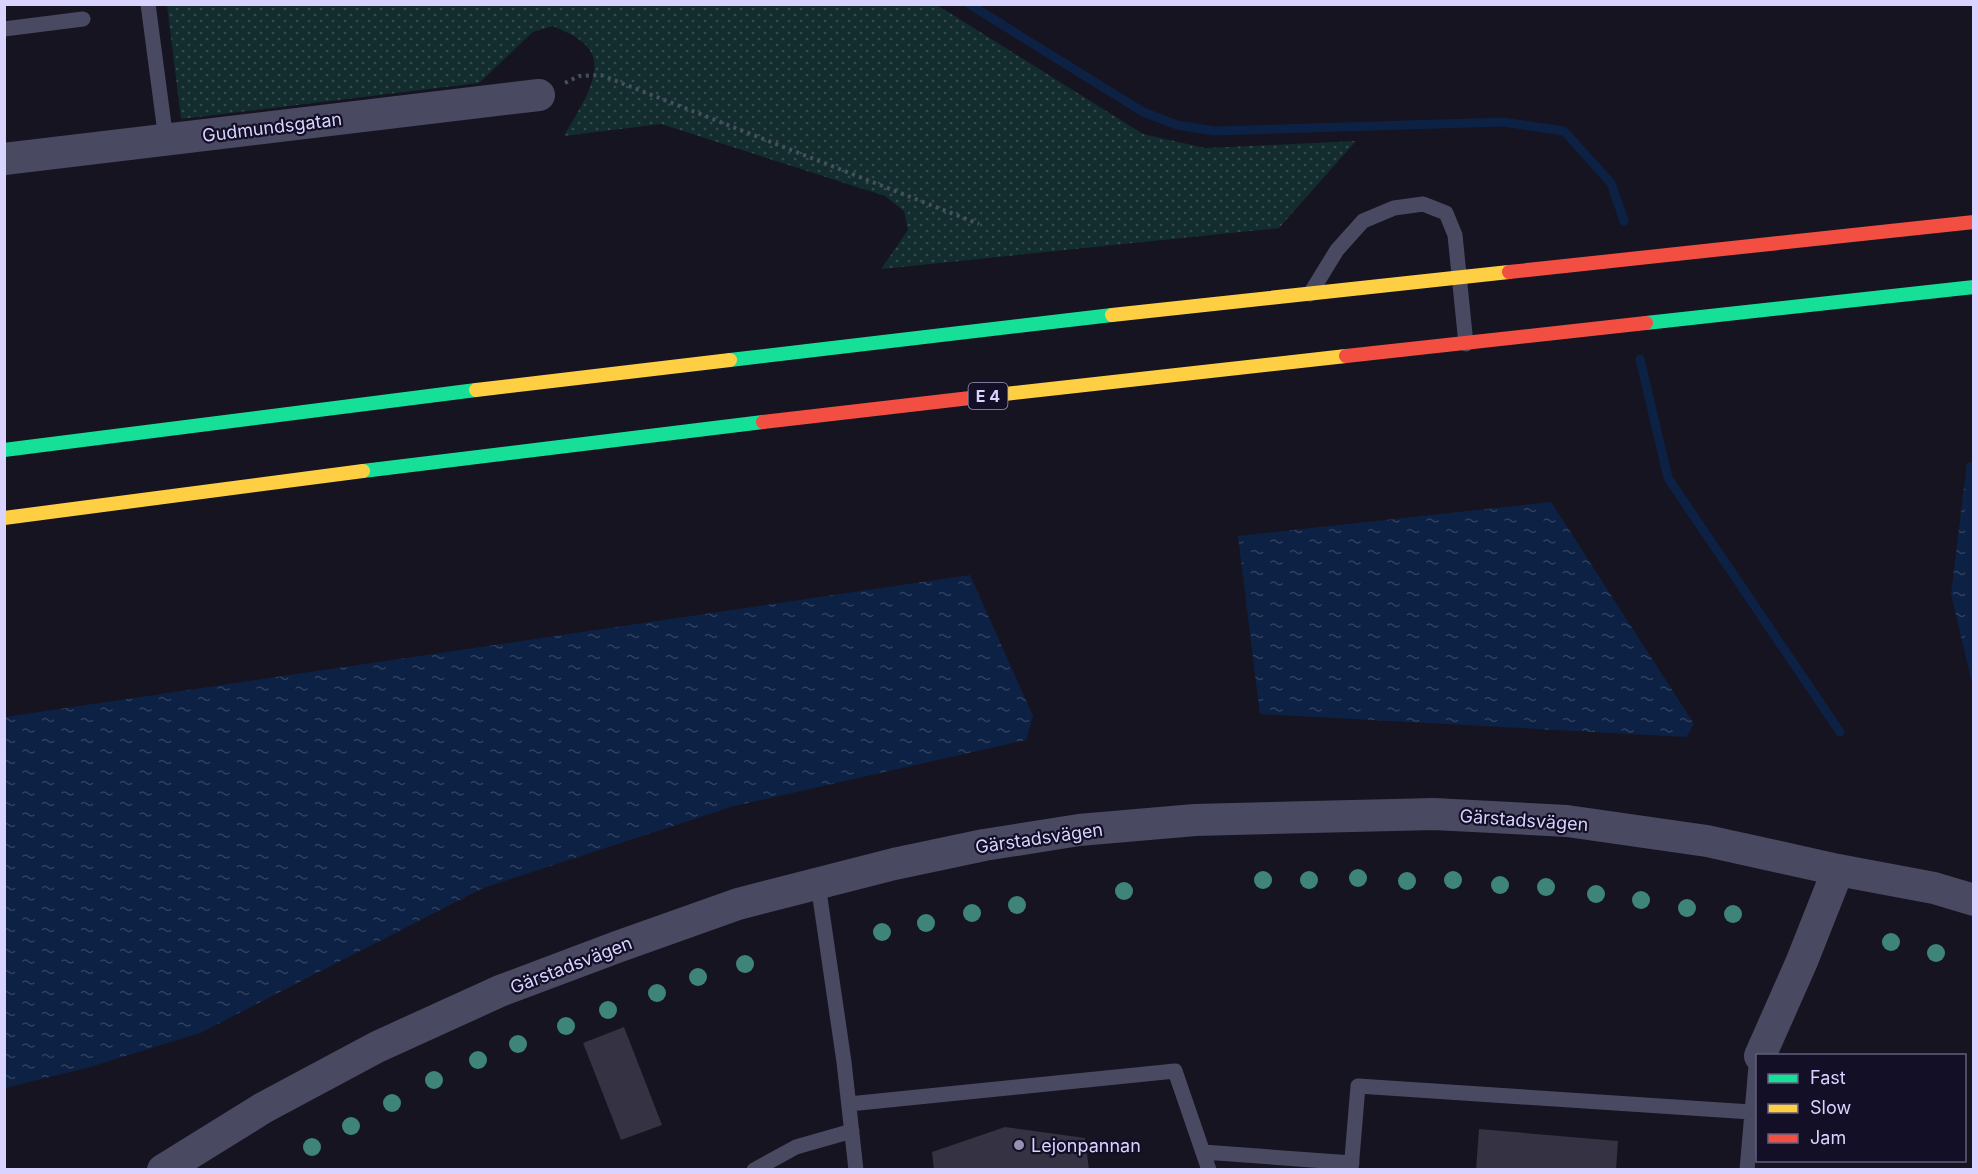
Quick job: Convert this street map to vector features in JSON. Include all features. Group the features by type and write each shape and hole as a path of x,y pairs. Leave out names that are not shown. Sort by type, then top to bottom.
{"highway":[{"path":"4,450 524,383 1974,222"},
{"name":"E 4","path":"4,518 519,451 1133,379 1974,287"}],"street":[{"name":"Gudmundsgatan","path":"4,159 539,95"},
{"name":"Gärstadsvägen","path":"163,1170 263,1108 377,1047 500,992 617,947 738,904 894,864 984,845 1079,830 1195,820 1423,814 1567,821 1707,841 1838,870 1934,888 1974,900"},
{"path":"1761,1054 1802,961 1838,870"}],"lane":[{"path":"148,4 166,140"},
{"path":"4,29 83,19"},
{"path":"1310,294 1337,250 1363,220 1394,208 1423,204 1446,213 1455,234 1466,344"},
{"path":"818,884 856,1170"},
{"path":"849,1104 1176,1071 1209,1170"},
{"path":"1747,1170 1756,1076"},
{"path":"1203,1152 1352,1166 1358,1086 1751,1112"},
{"path":"754,1170 796,1147 852,1131"}],"path":[{"path":"539,95 579,76 601,75 979,224"}],"green space":[{"path":"167,5 937,5 1143,134 1205,148 1356,141 1279,228 881,269 908,230 904,211 885,196 661,124 564,136 592,82 594,59 589,49 581,41 553,26 533,32 479,83 181,119"}],"water":[{"path":"1974,462 1973,687 1951,594 1967,463"},
{"path":"1551,502 1694,724 1686,737 1260,714 1238,536"},
{"path":"970,575 1033,716 1026,740 734,806 483,888 200,1033 90,1067 5,1088 5,717"}],"building":[{"path":"624,1027 662,1125 621,1140 583,1043"},
{"name":"Lejonpannan","path":"1005,1127 1085,1138 1089,1170 934,1170 932,1152"},
{"path":"1479,1129 1618,1141 1616,1170 1476,1170"}],"waterway":[{"path":"969,4 1143,112 1177,125 1214,131 1503,122 1564,131 1611,183 1624,221"},
{"path":"1640,359 1668,478 1840,732"}],"traffic: fast":[{"path":"1646,323 1974,287"},
{"path":"730,360 1112,315"},
{"path":"4,450 476,390"},
{"path":"363,471 763,422"}],"traffic: slow":[{"path":"1112,315 1509,272"},
{"path":"996,395 1346,356"},
{"path":"476,390 730,360"},
{"path":"4,518 363,471"}],"traffic: jam":[{"path":"1509,272 1974,222"},
{"path":"1346,356 1646,323"},
{"path":"763,422 996,395"}],"place":[{"name":"Lejonpannan","path":"1019,1145"}]}
